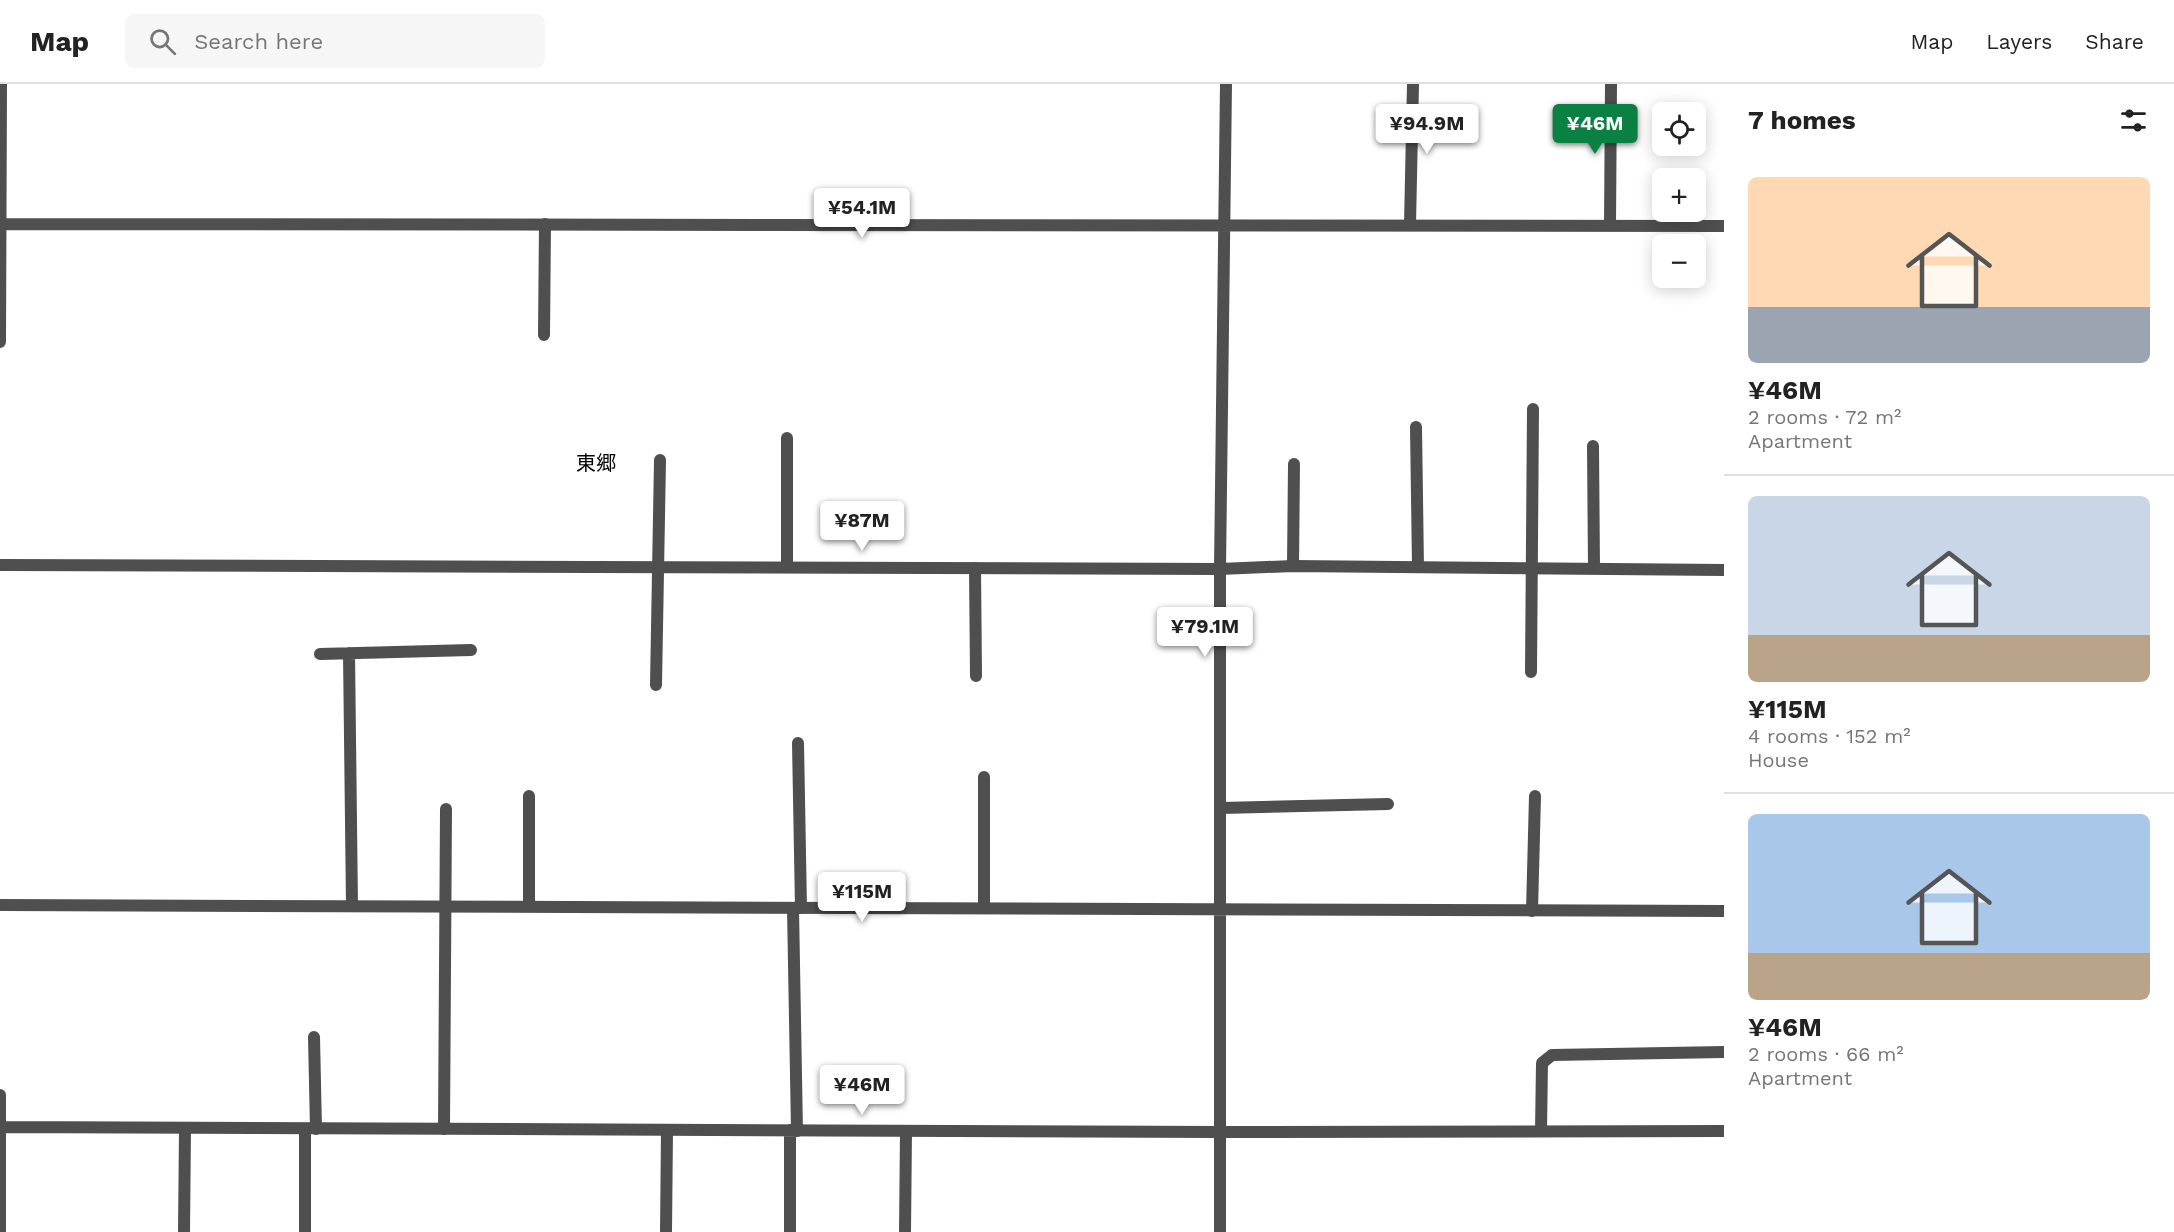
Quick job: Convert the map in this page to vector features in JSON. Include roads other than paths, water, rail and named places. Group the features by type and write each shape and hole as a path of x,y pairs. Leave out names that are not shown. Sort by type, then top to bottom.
{"street":[{"path":"0,342 1,84"},
{"path":"1220,1232 1220,570 1226,84"},
{"path":"1410,224 1413,84"},
{"path":"1610,225 1611,84"},
{"path":"1,224 1724,226"},
{"path":"544,335 545,224"},
{"path":"1531,672 1533,409"},
{"path":"1416,427 1418,567"},
{"path":"787,438 787,566"},
{"path":"1593,446 1594,568"},
{"path":"656,685 660,460"},
{"path":"1293,566 1294,464"},
{"path":"0,565 787,566 1220,570 1293,566 1724,570"},
{"path":"975,568 976,676"},
{"path":"321,654 471,650"},
{"path":"349,653 352,906"},
{"path":"790,1232 798,743"},
{"path":"984,777 984,908"},
{"path":"529,796 529,906"},
{"path":"1532,911 1535,796"},
{"path":"1221,808 1388,804"},
{"path":"444,1129 446,809"},
{"path":"0,904 1724,911"},
{"path":"305,1232 314,1038"},
{"path":"1540,1131 1542,1063 1552,1055 1724,1052"},
{"path":"0,1095 0,1232"},
{"path":"0,1127 1220,1132 1724,1131"},
{"path":"184,1232 185,1128"},
{"path":"666,1232 667,1130"},
{"path":"905,1232 906,1131"}],"district":[{"name":"東郷","path":"596,463"}]}
